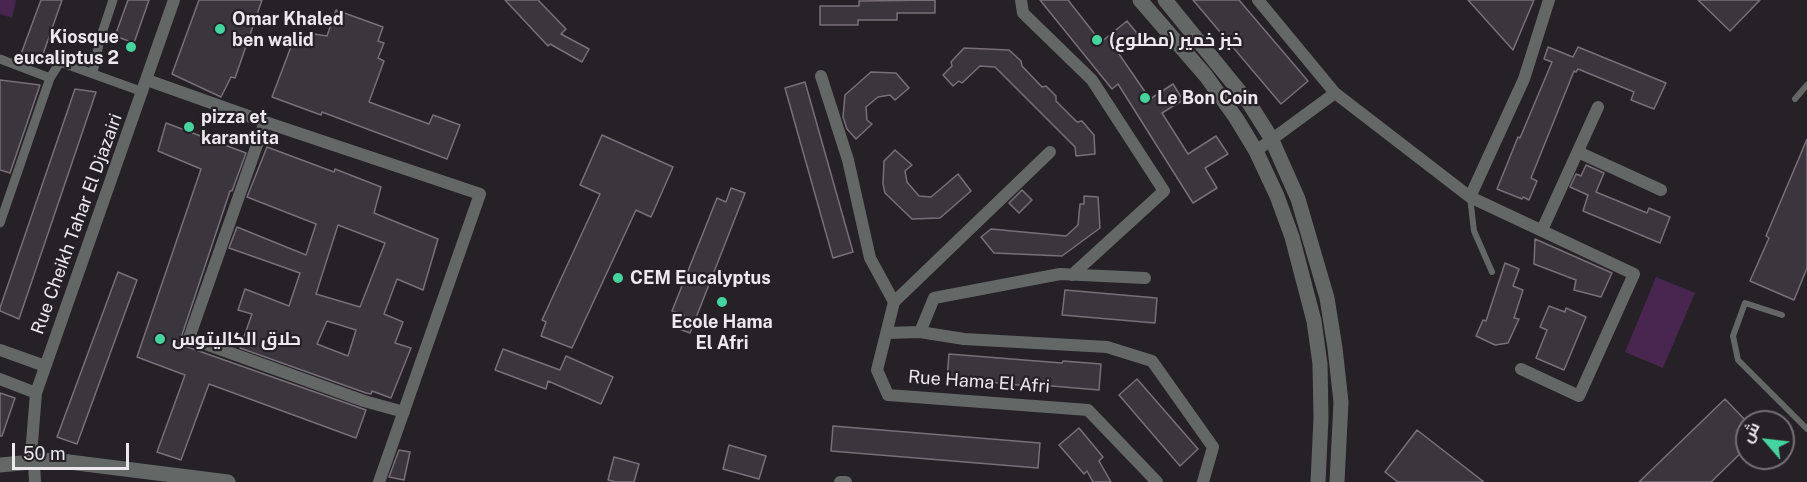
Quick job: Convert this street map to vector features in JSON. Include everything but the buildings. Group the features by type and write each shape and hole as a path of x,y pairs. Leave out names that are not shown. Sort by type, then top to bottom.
{"street":[{"path":"93,74 100,39 113,0"},
{"name":"Rue Cheikh Tahar El Djazairi","path":"35,482 34,463 31,456 36,393 174,0"},
{"path":"1021,0 1023,13 1092,80 1164,191 1072,274"},
{"path":"1140,0 1206,76 1236,118 1256,151 1277,196 1292,237 1314,321 1320,364 1321,418 1318,482"},
{"path":"1165,0 1242,95 1271,138 1298,199 1327,298 1341,402 1337,482"},
{"path":"1258,0 1335,93 1470,197 1635,274 1579,396 1521,369"},
{"path":"1470,197 1524,79 1549,0"},
{"path":"0,59 50,78"},
{"path":"0,224 50,78 60,62 93,74 145,86 265,122 480,194 380,482"},
{"path":"821,76 848,160 870,258 894,302 1050,152"},
{"path":"1256,151 1335,93"},
{"path":"1542,230 1598,107"},
{"path":"265,122 189,338 364,401 404,412"},
{"path":"1578,152 1661,190"},
{"path":"920,332 934,298 1060,274 1145,278"},
{"name":"Rue Hama El Afri","path":"894,302 877,370 888,395 1089,410 1157,482"},
{"path":"886,333 920,332 964,339 1107,347 1152,361 1213,447 1203,482"},
{"path":"0,350 45,366"},
{"path":"0,379 36,393"},
{"path":"0,465 53,460 228,482"},
{"path":"840,482 846,482"}],"lane":[{"path":"1795,99 1807,85"},
{"path":"1470,197 1474,231 1492,272"},
{"path":"1782,315 1745,303 1733,336 1738,360 1807,429"}],"shaded area":[{"path":"0,0 16,0 12,18 0,14"},
{"path":"1656,277 1695,293 1663,368 1625,352"}],"place":[{"name":"Omar Khaled ben walid","path":"220,29"},
{"name":"خبز خمير (مطلوع)","path":"1097,40"},
{"name":"Kiosque eucaliptus 2","path":"131,47"},
{"name":"Le Bon Coin","path":"1145,98"},
{"name":"pizza et karantita","path":"189,127"},
{"name":"CEM Eucalyptus","path":"618,278"},
{"name":"Ecole Hama El Afri","path":"722,302"},
{"name":"حلاق الكاليتوس","path":"160,339"}]}
